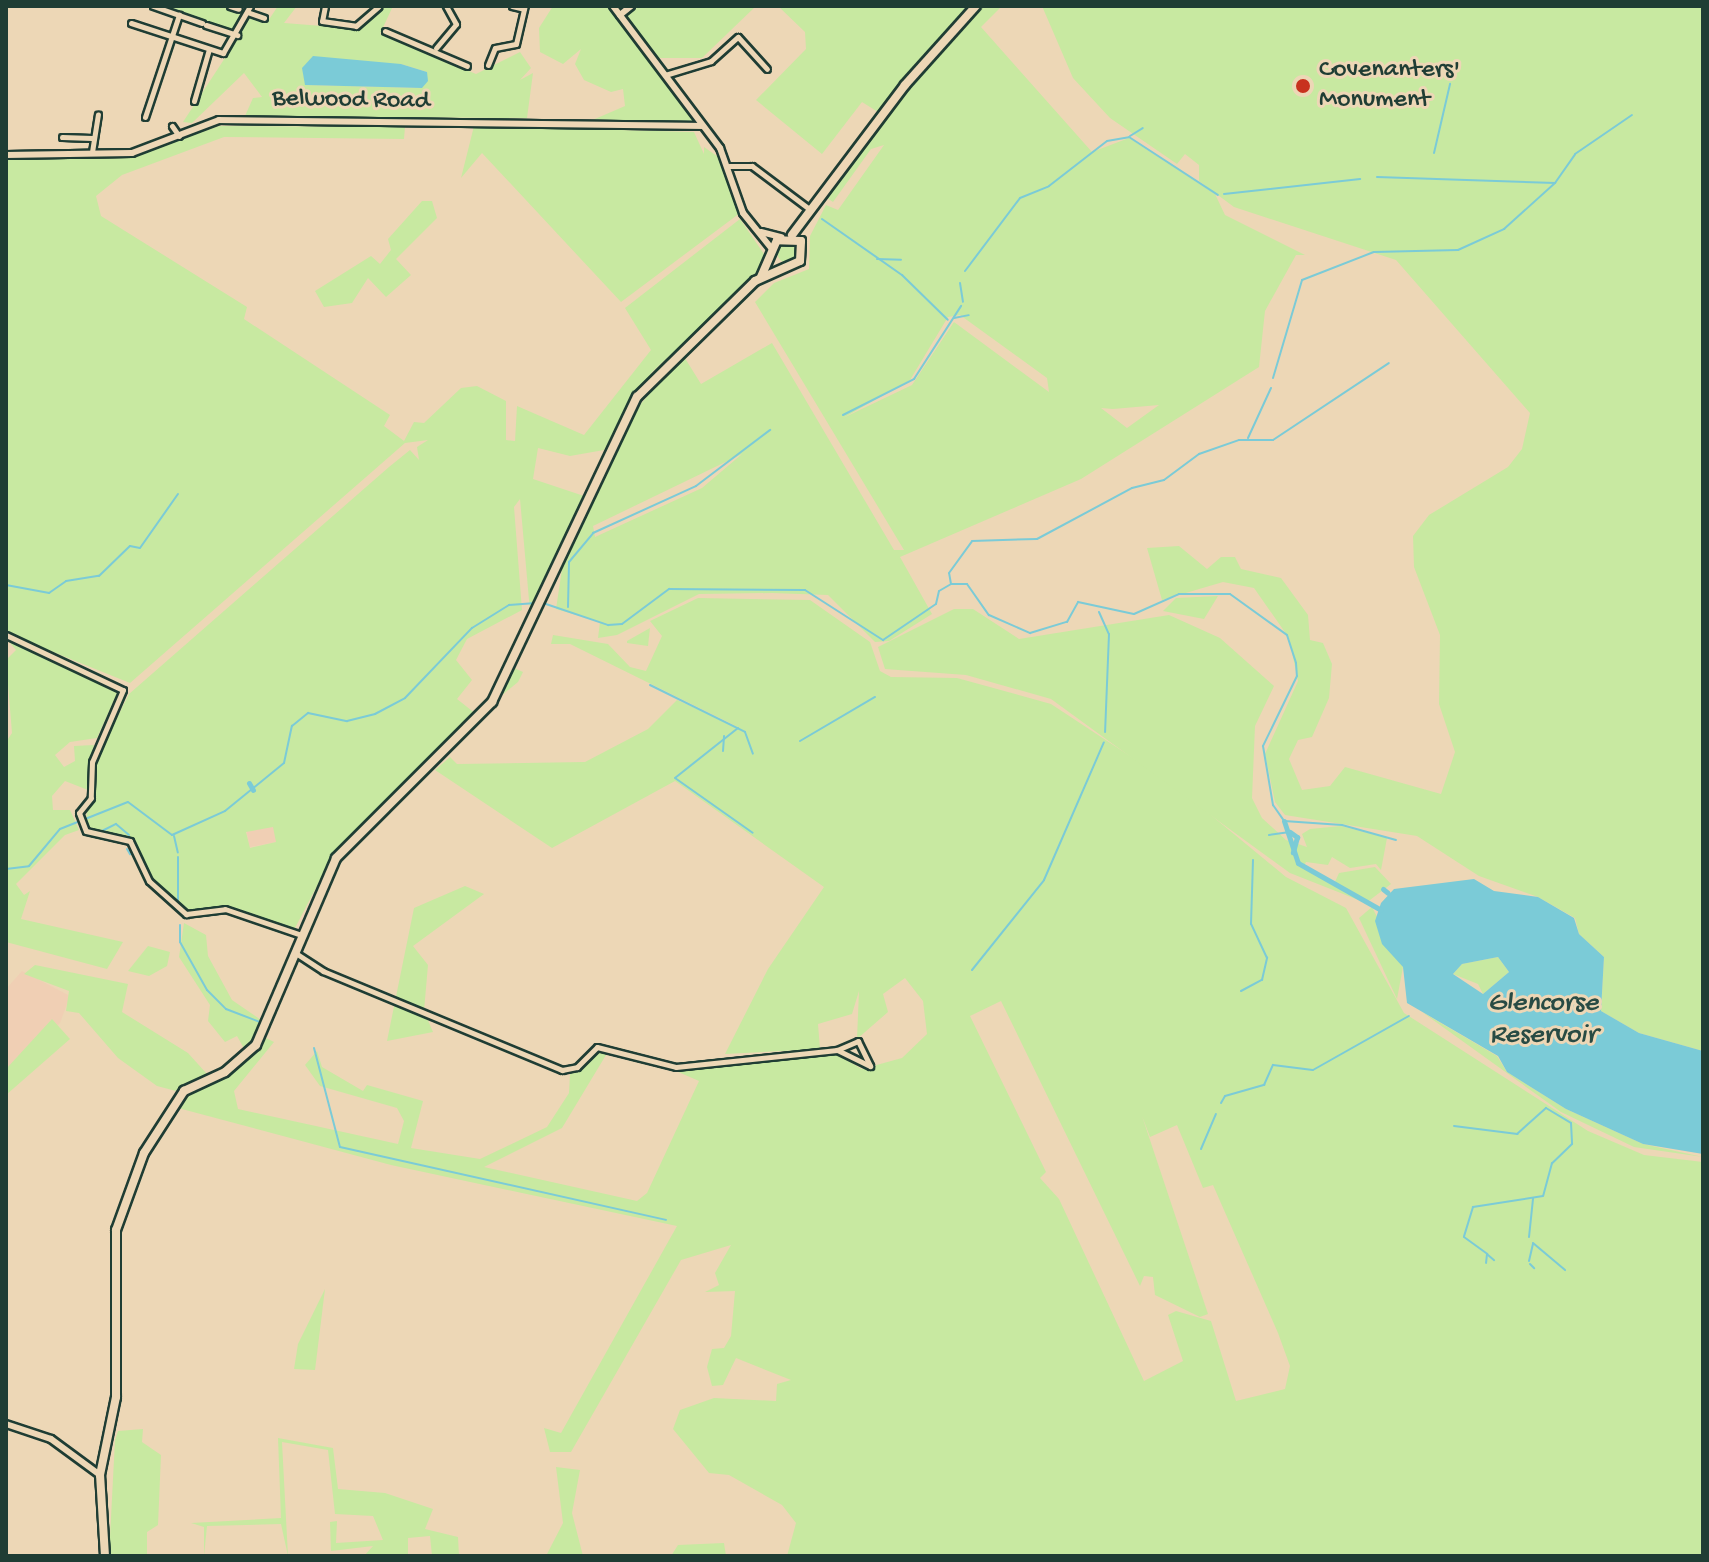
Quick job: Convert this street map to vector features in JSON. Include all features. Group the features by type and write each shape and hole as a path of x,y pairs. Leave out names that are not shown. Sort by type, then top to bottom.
{"highway":[{"path":"105,1556 100,1475 116,1397 116,1230 126,1191 184,1091 225,1072 256,1045 299,934 336,858 478,722 535,613 637,397 761,277 781,237 792,235 805,225 905,85 976,6"},
{"path":"761,277 803,257 801,241 805,225"},
{"path":"792,235 801,241"},
{"path":"773,252 787,267"}],"street":[{"path":"153,6 236,38"},
{"path":"230,6 239,9"},
{"path":"325,6 322,21 356,26 379,6"},
{"path":"488,65 495,48 516,44 525,7 512,6"},
{"path":"613,6 729,166 743,213 773,252"},
{"path":"620,15 631,6"},
{"path":"436,48 456,24 450,7"},
{"path":"131,23 226,52 236,38 248,9 264,18"},
{"path":"145,117 179,15"},
{"path":"385,31 436,48 467,66"},
{"path":"665,75 711,61 738,37 767,69"},
{"path":"197,97 209,49"},
{"path":"92,152 98,114"},
{"name":"Belwood Road","path":"6,155 132,153 230,120 702,126"},
{"path":"172,126 179,136"},
{"path":"62,137 92,138"},
{"path":"729,166 752,166 808,208"},
{"path":"757,231 781,237"},
{"path":"6,635 121,687 92,762 82,824 130,841 149,881 186,914 225,909 299,934"},
{"path":"293,952 323,971 562,1070 577,1067 597,1047 676,1067 837,1050 858,1041 870,1066 860,1065 837,1050"},
{"path":"6,1424 51,1439 100,1475"}],"shaded area":[{"path":"274,826 277,842 250,847 247,831"},
{"path":"22,971 70,996 60,1023 6,1078 6,989"}],"green space":[{"path":"159,6 225,6 268,21 278,6 297,6 284,23 361,29 379,6 393,6 380,34 476,74 520,52 531,68 520,80 533,73 527,118 245,116 253,98 262,97 244,73 192,123 183,122 240,35","holes":["401,64 427,72 422,88 306,85"]},
{"path":"553,6 610,6 696,123 581,125 625,106 623,89 611,92 584,80 575,64 581,49 563,64 540,52 539,28"},
{"path":"619,6 756,6 702,58 655,58"},
{"path":"778,6 967,6 878,112 862,102 822,154 756,100 806,49 805,32"},
{"path":"983,6 1002,6 981,27 1092,152 1129,138 1215,194 1225,215 1305,255 1296,255 1265,311 1259,367 1081,479 900,557 932,614 889,641 875,642 828,595 772,593 699,594 617,635 598,638 600,622 556,609 562,569 632,414 683,355 701,384 772,343 894,550 904,550 755,302 774,283 809,269 810,236 826,205 838,210 884,145 871,149 833,202 827,198 904,88","holes":["960,315 1047,378 1049,392 954,322 912,385 843,418 910,380 948,317","1159,405 1127,428 1101,408","742,454 702,488 595,537 593,526"]},
{"path":"1042,6 1703,6 1703,1051 1639,1033 1601,1011 1604,957 1579,934 1575,918 1538,897 1479,876 1417,836 1285,815 1275,802 1265,754 1298,681 1289,638 1254,588 1223,582 1162,600 1147,548 1179,546 1207,569 1221,557 1235,557 1241,569 1281,578 1308,615 1310,640 1323,643 1332,664 1329,698 1312,737 1298,740 1289,759 1302,790 1330,786 1345,767 1441,794 1455,752 1439,704 1440,635 1414,567 1413,536 1429,515 1508,467 1522,449 1530,413 1396,260 1234,207 1199,181 1199,165 1185,154 1177,164 1110,118 1073,78"},
{"path":"219,126 405,127 404,139 224,137 122,175 96,196 101,216 247,307 244,319 390,415 384,426 404,441 414,422 424,423 461,388 477,386 506,401 506,440 515,441 517,406 584,435 651,350 625,308 740,219 766,257 761,271 652,372 604,450 570,456 538,448 533,479 584,496 530,611 520,499 514,507 522,610 467,639 456,660 472,680 457,699 476,714 332,857 294,930 218,906 187,913 160,890 131,840 85,826 94,763 129,694 410,450 419,460 417,447 428,440 405,443 130,683 6,633 6,158 127,158","holes":["273,827 276,842 250,848 246,832"]},
{"path":"474,126 694,132 704,154 704,147 724,161 740,213 621,302 482,153 461,178"},
{"path":"422,201 432,201 437,218 396,259 411,275 386,297 368,278 352,303 324,307 315,291 371,256 380,264 391,250 388,239"},
{"path":"788,241 799,252 788,263 777,252"},
{"path":"1218,596 1204,619 1163,611 1176,598"},
{"path":"698,598 810,600 870,642 880,671 891,677 957,678 1051,704 1177,787 1286,877 1346,908 1404,1013 1588,1131 1644,1155 1703,1162 1703,1556 787,1556 796,1523 782,1505 729,1475 709,1473 673,1429 680,1410 714,1398 776,1401 777,1384 791,1380 736,1358 723,1385 712,1386 707,1367 712,1349 724,1348 731,1336 735,1291 705,1292 719,1285 715,1273 731,1245 681,1260 571,1452 550,1452 544,1428 561,1433 677,1226 391,1165 178,1108 192,1091 231,1073 266,1038 274,1042 234,1091 238,1109 398,1144 404,1121 397,1108 320,1086 305,1065 317,1051 322,1067 363,1091 367,1085 423,1101 411,1148 480,1159 547,1127 569,1093 570,1074 597,1050 609,1050 562,1128 484,1167 637,1201 647,1193 699,1081 676,1071 722,1059 834,1053 862,1069 902,1058 927,1034 923,1001 905,978 883,994 888,1012 857,1039 859,991 852,1014 818,1024 820,1049 725,1054 768,969 824,887 675,781 552,848 435,770 450,757 457,764 585,762 648,729 677,700 740,728 570,644 551,644 553,635 608,644 630,667 646,671 662,636 650,621","holes":["1001,1001 1140,1286 1144,1276 1153,1277 1155,1295 1200,1317 1208,1314 1142,1116 1150,1137 1177,1125 1203,1188 1213,1185 1290,1366 1285,1389 1236,1401 1211,1321 1176,1311 1168,1315 1183,1361 1144,1381 1059,1199 1040,1178 1046,1172 970,1016"]},
{"path":"954,609 973,609 1019,639 1169,615 1220,638 1274,686 1255,726 1252,798 1262,818 1286,840 1307,847 1302,834 1310,829 1341,826 1387,838 1381,870 1376,864 1350,868 1332,857 1328,865 1306,862 1303,868 1334,884 1339,873 1375,867 1391,884 1366,903 1290,873 1051,699 966,675 885,669 878,647"},
{"path":"650,628 648,646 627,643 627,641"},
{"path":"6,638 119,689 97,738 70,742 55,755 64,767 75,761 74,746 94,745 88,790 65,781 52,796 53,810 70,810 79,830 65,835 16,884 24,895 30,891 21,919 123,942 107,969 6,942 6,742 12,733 6,660 16,650"},
{"path":"514,668 523,672 518,682 495,701"},
{"path":"465,886 484,894 413,946 428,965 424,1011 433,1032 387,1041 414,908"},
{"path":"1372,907 1403,967 1397,999 1359,918"},
{"path":"184,923 206,935 208,956 232,1000 264,1022 246,1052 237,1036 225,1042 208,1021 210,1005 179,957"},
{"path":"148,946 170,952 167,966 149,976 128,971"},
{"path":"1498,957 1509,972 1483,994 1478,984 1453,974 1462,964"},
{"path":"35,965 128,984 122,1012 188,1053 207,1074 176,1091 157,1086 118,1058 79,1013 66,1011 69,991 24,974"},
{"path":"1422,1012 1497,1056 1507,1072 1566,1109 1643,1144 1703,1157 1634,1147 1561,1112"},
{"path":"52,1019 70,1039 6,1095 6,1069"},
{"path":"325,1289 315,1370 294,1369 298,1344"},
{"path":"143,1429 142,1442 161,1455 158,1525 147,1532 147,1556 109,1556 115,1440 118,1431"},
{"path":"278,1438 333,1448 338,1489 385,1493 433,1509 425,1529 458,1537 459,1556 432,1556 430,1536 408,1538 408,1556 364,1556 373,1546 331,1551 330,1522 337,1521 336,1543 383,1540 373,1516 335,1514 328,1450 282,1442 288,1556 281,1524 207,1526 204,1556 204,1527 191,1523 281,1518"},
{"path":"556,1467 580,1470 572,1513 583,1556 546,1556 563,1523"},
{"path":"724,1543 726,1556 671,1556 678,1545"}],"water":[{"path":"313,56 401,64 427,72 428,81 422,88 305,85 302,68"},
{"name":"Glencorse Reservoir","path":"1474,879 1494,891 1538,897 1574,918 1579,934 1604,957 1601,1011 1639,1033 1703,1051 1703,1154 1643,1144 1566,1109 1507,1072 1498,1056 1407,1003 1403,967 1382,944 1375,921 1381,903 1394,889","holes":["1498,957 1509,972 1483,994 1453,974 1462,964"]}],"waterway":[{"path":"1434,153 1450,84"},
{"path":"1377,177 1555,183 1575,154 1632,115"},
{"path":"1130,136 1143,128"},
{"path":"965,271 1020,198 1049,186 1107,141 1129,137 1218,195"},
{"path":"1224,194 1360,179"},
{"path":"1273,378 1302,280 1374,252 1458,250 1504,229 1555,183"},
{"path":"822,219 902,275 948,320"},
{"path":"877,259 901,260"},
{"path":"960,283 963,302"},
{"path":"843,415 914,379 961,306"},
{"path":"954,318 969,315"},
{"path":"951,584 949,573 972,541 1037,539 1132,488 1164,480 1199,454 1239,440 1273,440 1389,363"},
{"path":"1248,438 1271,388"},
{"path":"568,607 569,562 593,533 696,486 770,430"},
{"path":"6,585 49,593 66,581 99,576 130,546 140,548 178,494"},
{"path":"543,603 608,625 622,624 669,589 805,590 883,640 936,604 939,591 951,584 967,584 989,615 1030,633 1067,622 1078,602 1134,614 1179,594 1230,594 1287,635 1296,663 1297,676 1263,746 1273,805 1284,821 1342,825 1396,840"},
{"path":"6,869 29,866 60,829 128,802 172,835 225,811 284,763 292,726 308,713 347,721 375,714 405,698 472,628 509,605 536,603"},
{"path":"1099,612 1109,634 1105,732"},
{"path":"650,685 745,732 753,754"},
{"path":"800,741 875,697"},
{"path":"738,728 675,778 753,833"},
{"path":"723,751 724,736"},
{"path":"972,970 1044,880 1104,742"},
{"path":"249,783 253,790"},
{"path":"1284,821 1298,863 1381,910"},
{"path":"100,832 116,824 129,835"},
{"path":"1269,835 1290,832"},
{"path":"1290,832 1297,837 1293,852"},
{"path":"174,836 178,853"},
{"path":"127,849 130,854"},
{"path":"178,857 178,905"},
{"path":"1241,991 1262,980 1267,958 1251,924 1253,860"},
{"path":"1383,889 1388,893"},
{"path":"180,925 180,942 207,990 226,1009 260,1022"},
{"path":"1221,1103 1225,1096 1264,1085 1273,1065 1313,1070 1409,1016"},
{"path":"314,1048 340,1147 666,1220"},
{"path":"1454,1126 1517,1134 1546,1108 1571,1123 1572,1144 1552,1163 1543,1196 1473,1207 1464,1237 1487,1254 1486,1263"},
{"path":"1201,1149 1216,1114"},
{"path":"1529,1237 1533,1198"},
{"path":"1529,1261 1533,1243 1565,1270"},
{"path":"1488,1255 1494,1260"},
{"path":"1530,1264 1534,1268"}],"place":[{"name":"Covenanters' Monument","path":"1303,86"}]}
